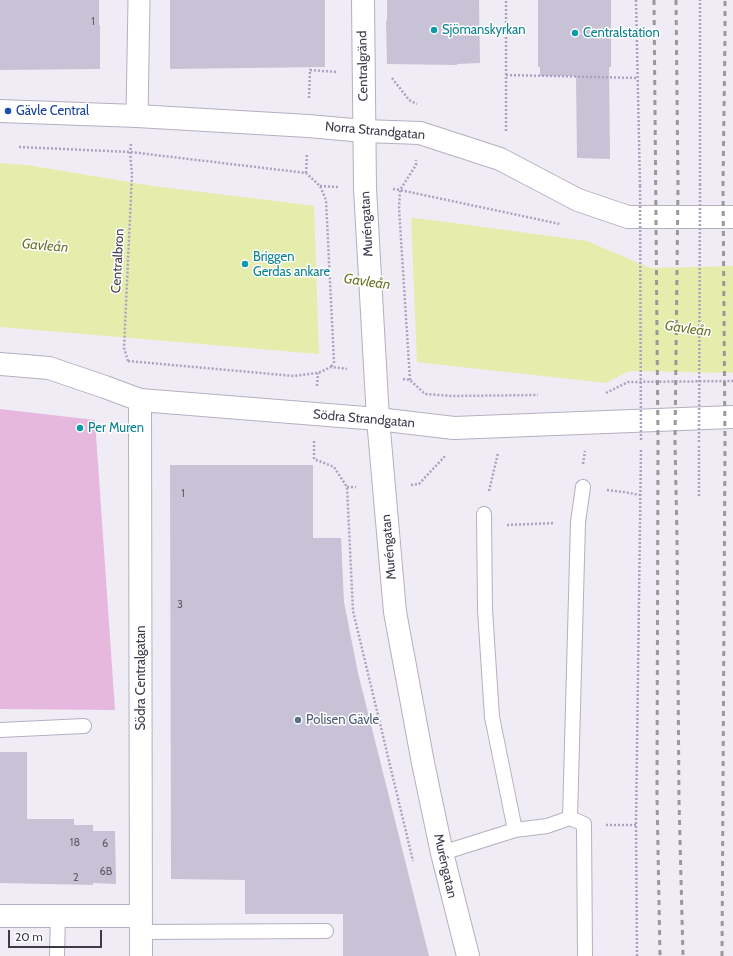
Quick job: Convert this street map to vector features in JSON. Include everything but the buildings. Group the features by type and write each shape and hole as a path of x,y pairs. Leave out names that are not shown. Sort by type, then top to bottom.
{"street":[{"path":"137,116 139,0"},
{"name":"Centralgränd","path":"363,0 364,131"},
{"name":"Norra Strandgatan","path":"0,111 137,116 308,126 364,131 420,132 500,159 578,200 628,217 733,217"},
{"name":"Muréngatan","path":"364,131 365,188 378,419 395,612 442,853 468,956"},
{"name":"Södra Strandgatan","path":"0,364 49,368 140,400 378,419 454,428 733,417"},
{"name":"Södra Centralgatan","path":"140,400 141,956"},
{"path":"0,916 58,916 141,924"}],"lane":[{"path":"570,818 578,522 583,487"},
{"path":"484,520 485,610 492,717 514,830"},
{"path":"0,730 84,726"},
{"path":"442,853 514,830 547,826 570,818 584,824 585,956"},
{"path":"57,956 58,916"},
{"path":"141,924 326,931"}],"path":[{"path":"506,0 506,131"},
{"path":"636,0 640,186 641,442 636,825 637,956"},
{"path":"699,496 700,0"},
{"path":"388,73 409,100 422,107"},
{"path":"506,75 638,78"},
{"path":"19,146 130,152 306,173 320,186 326,200 334,362 331,367 375,370 410,380 426,394 452,396 544,395"},
{"name":"Centralbron","path":"130,152 132,174 124,348 128,361 294,376 318,373 331,367"},
{"path":"400,190 399,208 410,380"},
{"path":"612,394 605,394 628,382 733,381"},
{"path":"695,392 703,392"},
{"path":"635,393 643,393"},
{"path":"499,447 484,520 578,522"},
{"path":"583,487 582,469 586,447"},
{"path":"347,487 353,611 415,868"},
{"path":"624,492 640,495"},
{"path":"625,825 636,825"}],"shaded area":[{"path":"0,409 95,420 115,710 0,709"}],"water":[{"name":"Gavleån","path":"0,163 27,165 153,186 447,222 587,241 650,268 733,266 733,373 629,371 606,383 425,363 0,327"}],"pier":[{"path":"314,204 411,215 417,364 319,356"}],"railway":[{"path":"654,0 658,442 657,795 660,956"},
{"path":"676,0 678,185 675,442 679,801 683,956"},
{"path":"722,956 725,443 723,185 725,0"}],"place":[{"name":"Sjömanskyrkan","path":"434,30"},
{"name":"Centralstation","path":"575,33"},
{"name":"Gävle Central","path":"8,111"},
{"name":"Briggen Gerdas ankare","path":"245,264"},
{"name":"Per Muren","path":"80,428"},
{"name":"Polisen Gävle","path":"298,720"}]}
